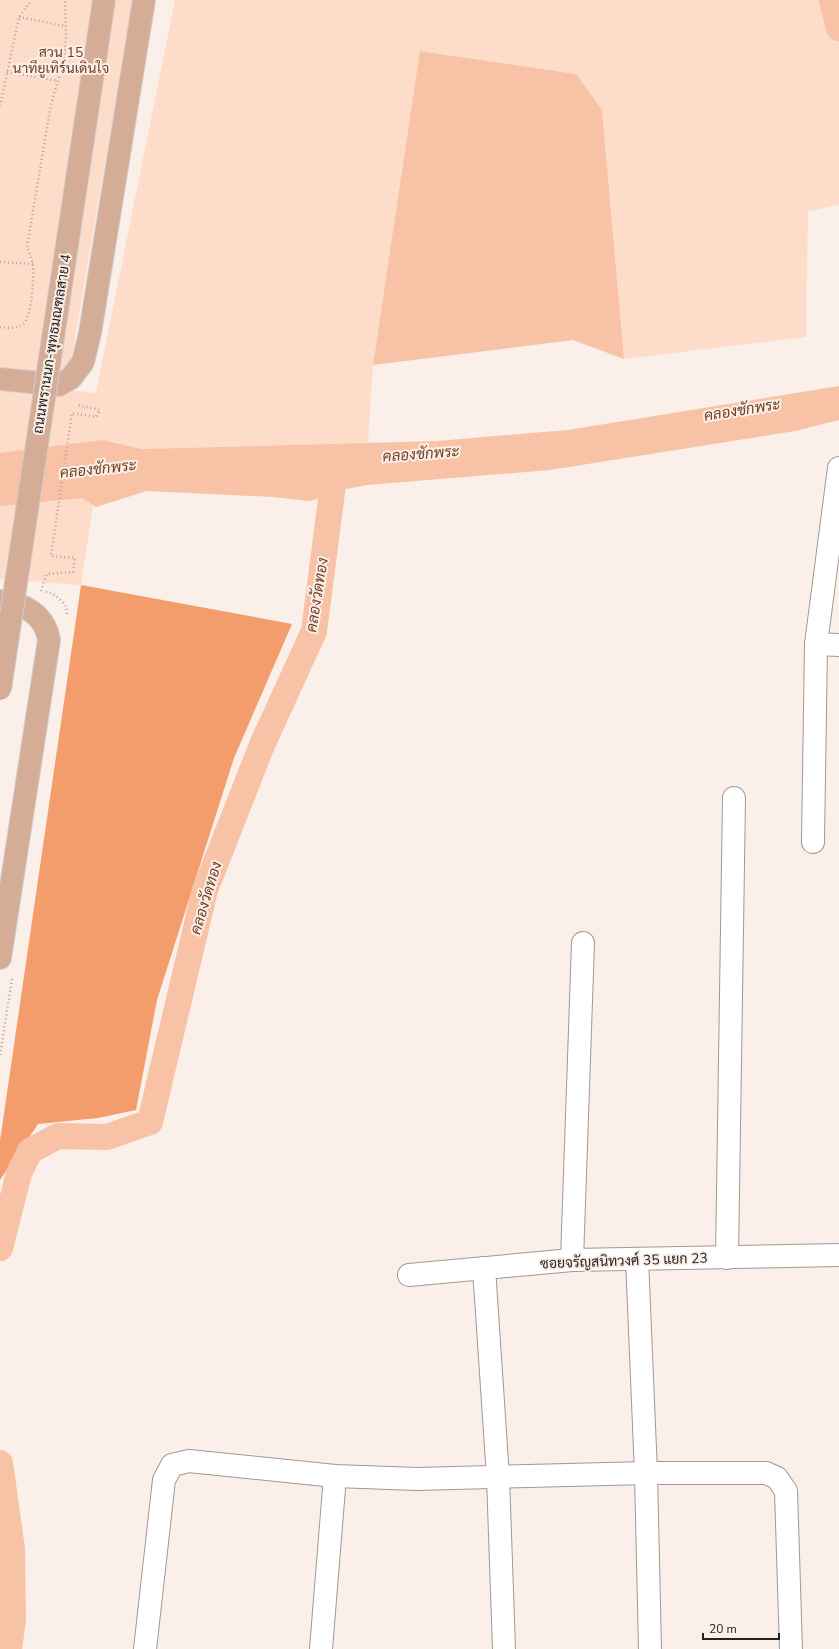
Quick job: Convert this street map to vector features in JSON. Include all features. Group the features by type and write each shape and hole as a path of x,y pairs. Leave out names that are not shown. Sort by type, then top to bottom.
{"main road":[{"name":"ถนนพรานนก-พุทธมณฑลสาย 4","path":"0,689 104,0"},
{"path":"0,379 59,385 71,378 83,362 90,333 144,0"},
{"path":"0,601 21,606 34,613 43,621 48,631 49,640 0,958"}],"street":[{"path":"813,842 816,644 839,468"},
{"path":"816,644 839,645"},
{"path":"727,1258 734,798"},
{"path":"572,1260 583,942"},
{"name":"ซอยจรัญสนิทวงศ์ 35 แยก 23","path":"409,1274 572,1260 839,1255"},
{"path":"638,1259 646,1473 650,1649"},
{"path":"484,1268 498,1477 504,1649"},
{"path":"145,1649 164,1480 172,1465 189,1461 336,1476 417,1479 646,1473 766,1473 777,1478 786,1491 791,1649"},
{"path":"321,1649 336,1476"}],"path":[{"path":"0,106 6,72 19,17 32,0"},
{"path":"0,327 11,328 23,324 28,318 33,264 27,247 51,104 63,64 66,26 65,0"},
{"path":"19,17 66,26"},
{"path":"6,72 58,81"},
{"path":"0,262 33,264"},
{"path":"40,592 47,574 73,572 75,558 51,556 72,414 96,417 100,410 77,404"}],"green space":[{"name":"สวน 15 นาทียูเทิร์นเดินใจ","path":"0,0 133,0 66,390 96,393 175,0 839,0 839,205 808,211 806,337 624,359 602,110 576,74 421,51 373,365 368,443 142,449 103,440 81,585 0,579"}],"shaded area":[{"path":"81,585 292,624 234,758 157,1000 136,1110 98,1118 38,1124 0,1180 0,1141"}],"water":[{"path":"420,51 576,74 602,110 624,359 573,340 373,365"},
{"name":"คลองชักพระ","path":"839,386 839,420 795,431 550,470 367,485 342,490 310,501 273,497 147,491 96,507 82,498 0,506 0,453 103,440 142,449 437,441 568,430"}],"waterway":[{"path":"832,0 839,28"},
{"name":"คลองวัดทอง","path":"0,1248 19,1173 30,1151 58,1136 107,1137 150,1122 205,890 262,745 314,631 336,461"},
{"name":"คลองวัดทอง","path":"0,1463 12,1549 13,1620 9,1649"}]}
